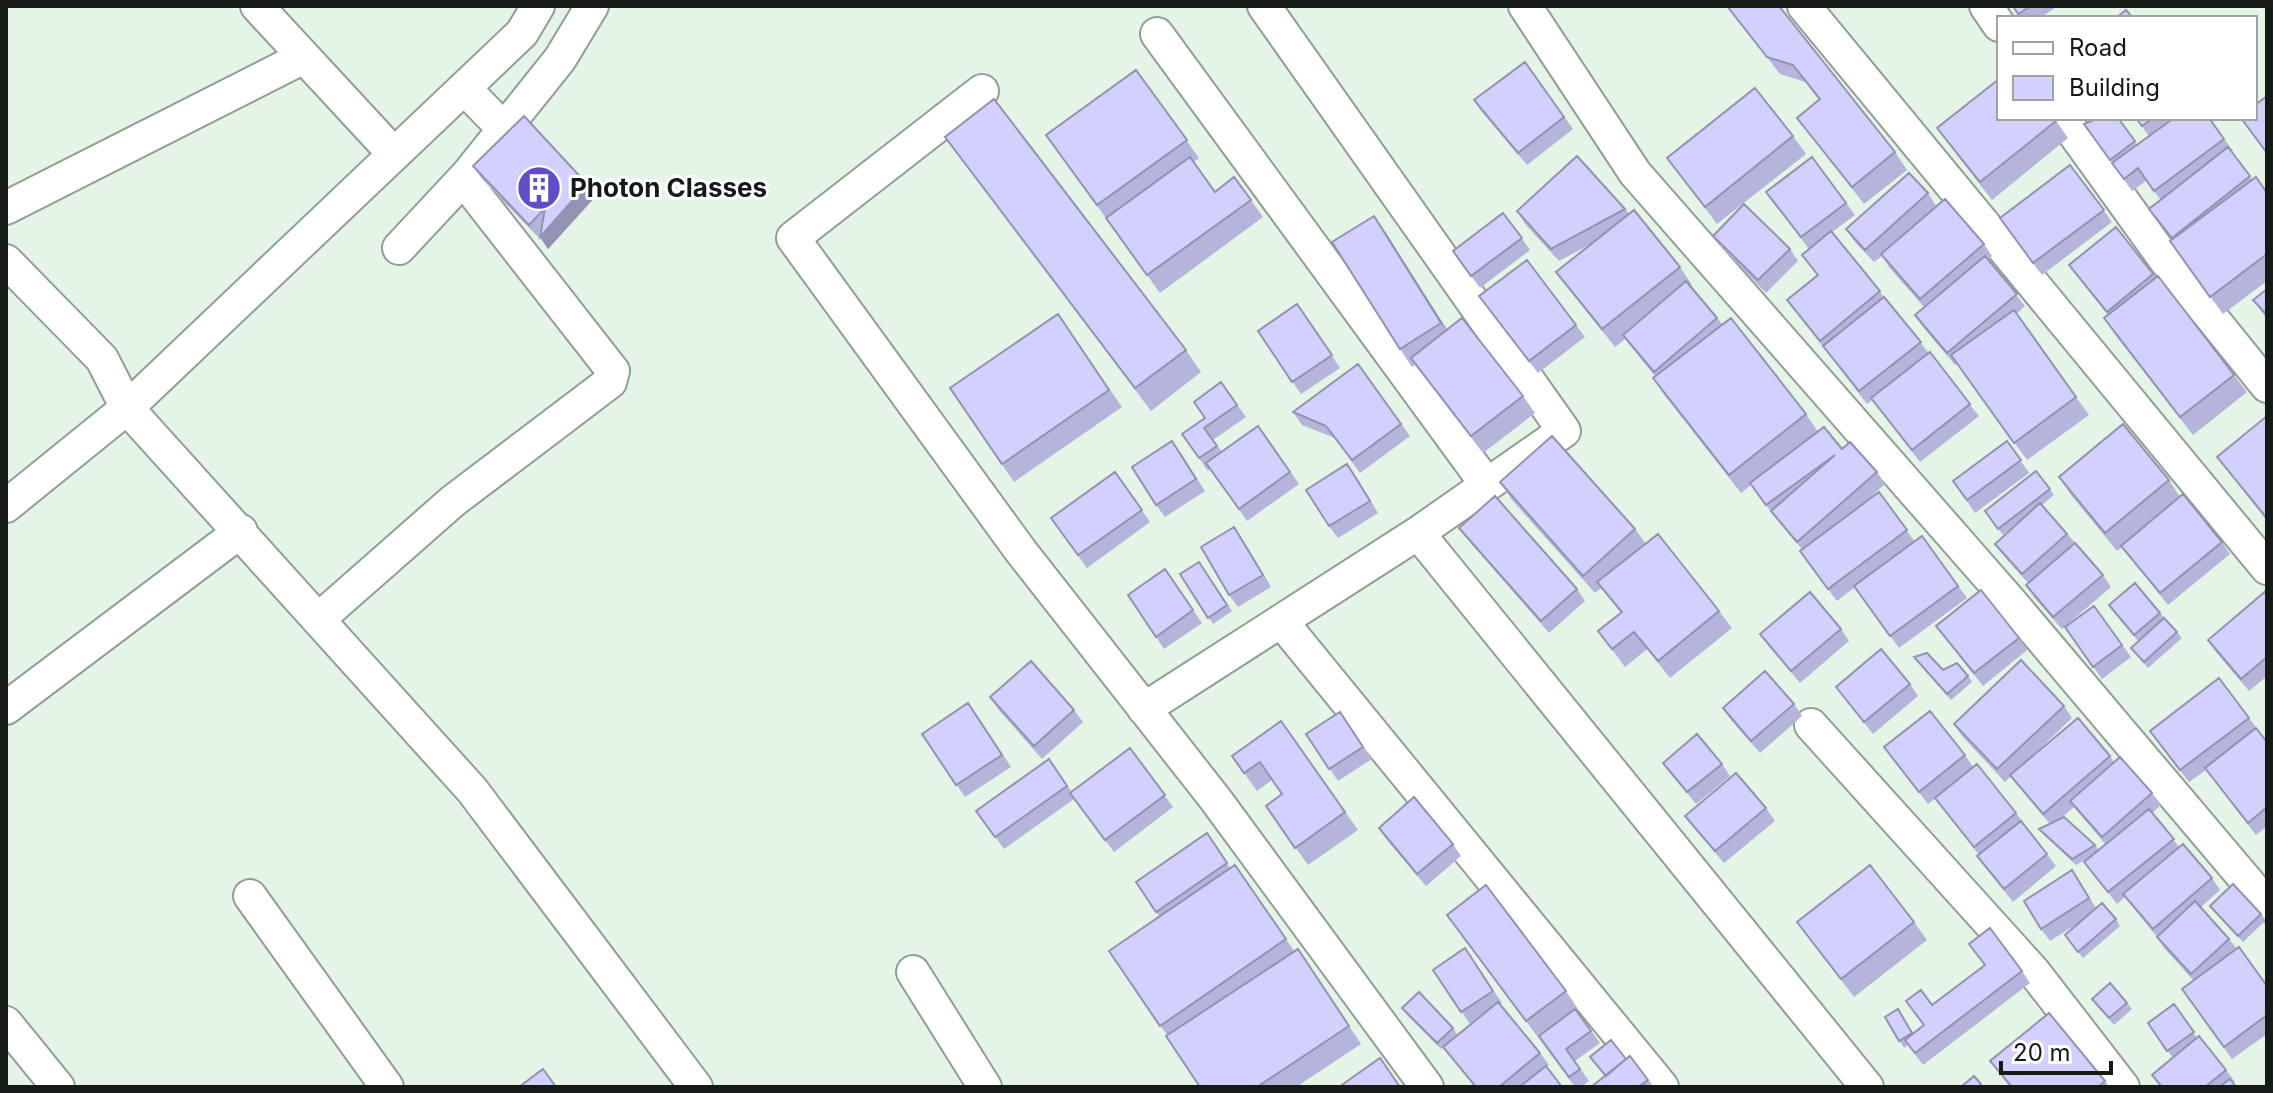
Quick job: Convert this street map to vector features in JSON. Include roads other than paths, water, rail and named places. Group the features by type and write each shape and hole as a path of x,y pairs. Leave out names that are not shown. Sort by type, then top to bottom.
{"street":[{"path":"257,6 394,154"},
{"path":"399,248 468,174 560,59 592,6"},
{"path":"1144,709 1418,533 1564,431 1264,6"},
{"path":"1525,6 1635,173 2009,600 2267,905"},
{"path":"1804,6 2267,568"},
{"path":"6,506 127,408 464,88 530,20 560,59"},
{"path":"1157,34 1487,485"},
{"path":"6,208 304,57"},
{"path":"464,88 504,129"},
{"path":"982,91 793,238 1020,550 1216,800 1388,1057 1427,1087"},
{"path":"2064,120 2166,261 2267,386"},
{"path":"320,618 453,501 610,382 613,371 477,197 468,174"},
{"path":"6,261 102,359 127,408 320,618 472,790 696,1087"},
{"path":"6,708 241,531"},
{"path":"1418,533 1867,1087"},
{"path":"1281,621 1662,1087"},
{"path":"1811,725 2034,972 2123,1087"},
{"path":"250,896 387,1087"},
{"path":"913,972 985,1087"},
{"path":"6,1023 58,1087"}],"place":[{"name":"Photon Classes","path":"539,188"}]}
